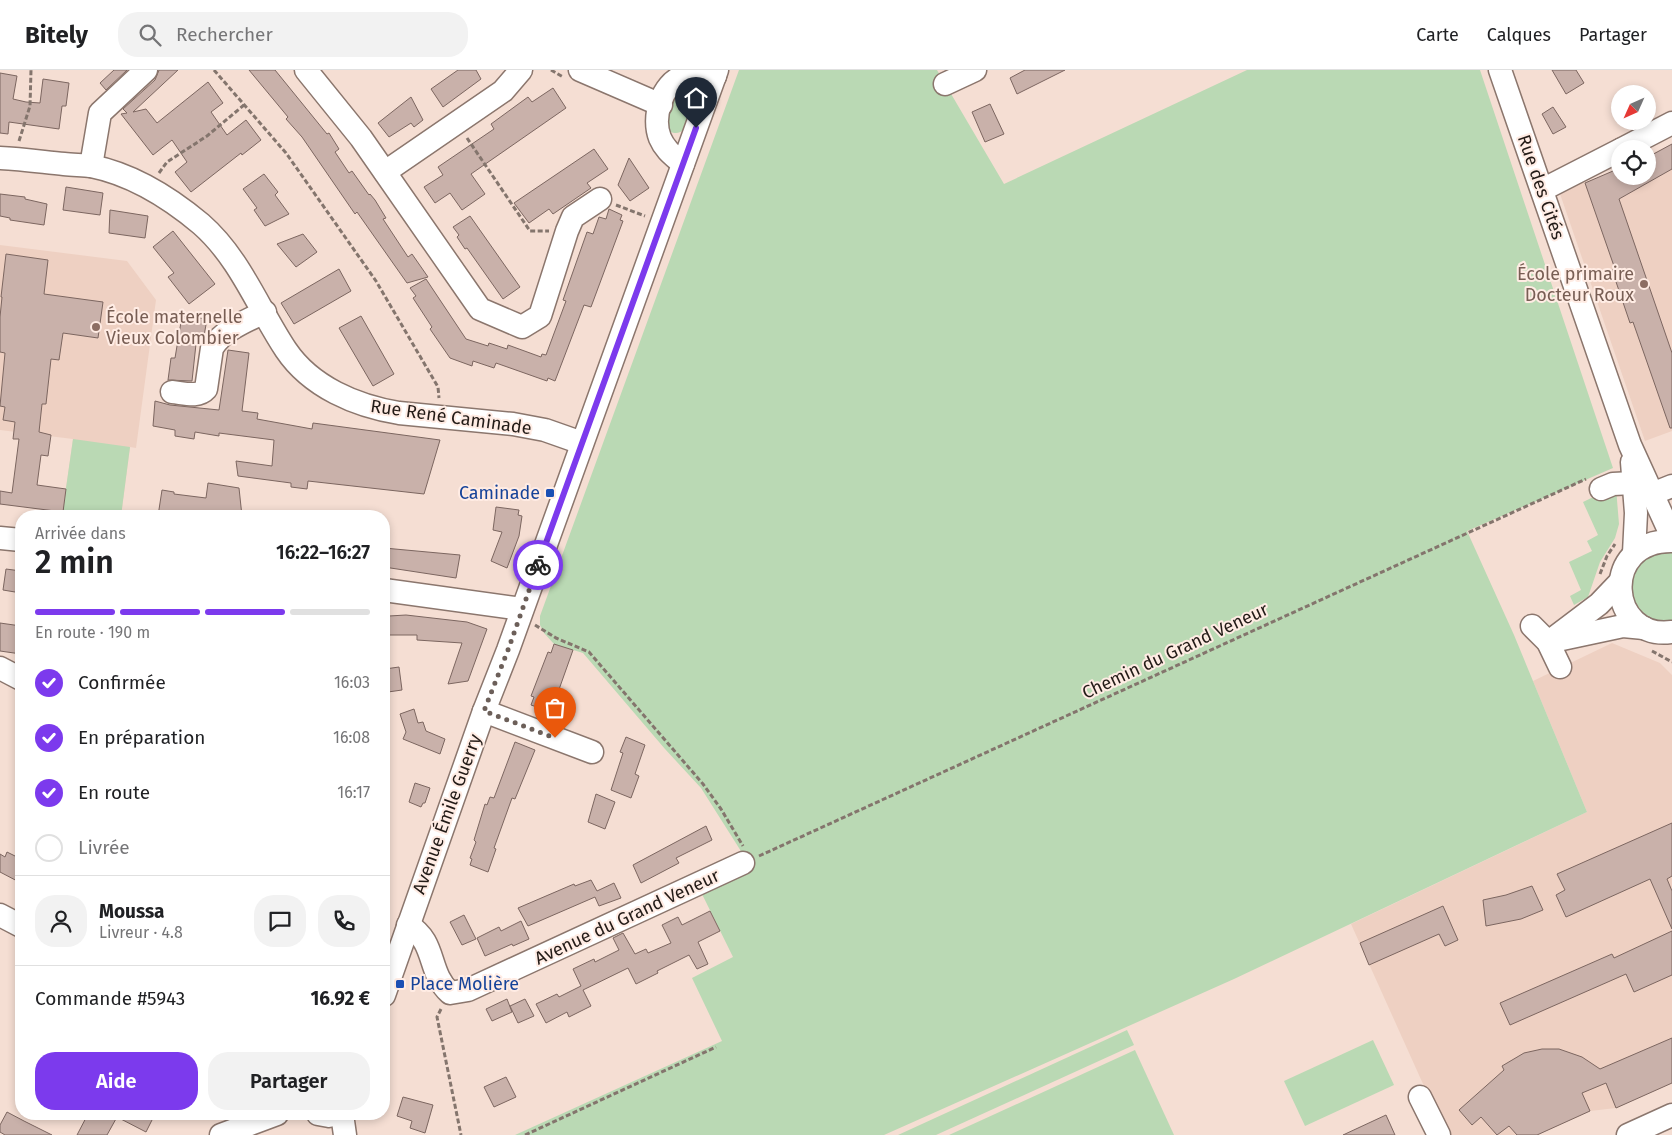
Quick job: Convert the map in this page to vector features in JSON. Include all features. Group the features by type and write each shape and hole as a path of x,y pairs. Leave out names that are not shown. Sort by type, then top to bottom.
{"street":[{"path":"91,166 100,113 146,70"},
{"path":"306,70 360,138 480,309 522,327 540,316 573,217 600,199"},
{"path":"384,172 503,91 521,70"},
{"path":"580,70 661,105"},
{"path":"945,84 975,70"},
{"path":"683,164 667,151 660,139 657,126 664,94 677,79 695,74 716,73"},
{"name":"Avenue Émile Guerry","path":"390,978 484,711 528,617 582,443 716,73"},
{"name":"Rue des Cités","path":"1507,73 1542,190 1631,446 1652,488 1672,538"},
{"path":"1639,140 1672,123"},
{"path":"1542,190 1611,154"},
{"name":"Rue René Caminade","path":"7,158 91,166 120,175 148,188 201,225 237,266 286,350 300,366 330,390 346,398 380,410 440,418 513,424 545,430 582,443"},
{"path":"172,392 202,394 206,389 212,348 215,343 229,331 265,312"},
{"path":"1594,484 1652,488"},
{"name":"Rue des Cités","path":"1626,546 1652,488"},
{"path":"0,538 15,539"},
{"path":"1548,642 1598,604 1609,580 1624,566 1626,546 1672,541"},
{"path":"1609,580 1633,620 1656,630 1672,644"},
{"path":"390,591 528,617"},
{"path":"1532,626 1548,642 1560,667"},
{"path":"1548,642 1623,626 1656,630"},
{"path":"0,668 15,676"},
{"path":"484,711 592,752"},
{"name":"Avenue du Grand Veneur","path":"450,993 468,990 747,862"},
{"path":"0,915 15,923"},
{"path":"408,925 419,931 427,945 440,984 450,993"},
{"path":"1420,1097 1439,1135"},
{"path":"221,1135 261,1120"},
{"path":"343,1120 345,1135"},
{"path":"1628,1135 1668,1124"}],"path":[{"path":"7,158 30,106 31,70"},
{"path":"214,70 286,153 376,281 438,387 440,418"},
{"path":"148,188 167,162 207,136 244,105"},
{"path":"456,124 530,231 567,231"},
{"path":"600,199 647,216"},
{"name":"Chemin du Grand Veneur","path":"747,862 1594,484"},
{"path":"1609,580 1607,556 1626,546"},
{"path":"528,617 556,638 589,652 703,784 721,809 747,862"},
{"path":"450,993 437,1017 460,1135"},
{"path":"524,1135 716,1047"}],"shaded area":[{"path":"1672,144 1672,431 1645,441 1558,188 1609,174 1611,174 1611,185 1656,185 1656,152"},
{"path":"0,245 127,261 156,300 136,448 130,447 122,510 63,510 73,439 0,430"},
{"path":"1612,643 1660,663 1672,675 1672,1083 1616,1108 1590,1111 1537,1135 1446,1135 1351,924 1587,812 1533,681"}],"green space":[{"path":"739,70 937,70 1004,184 1247,70 1480,70 1613,468 1467,531 1514,635 1587,812 1234,979 884,1135 515,1135 722,1041 692,978 733,957 701,892 751,867 701,788 583,653 554,644 544,633 540,625 540,616"},
{"path":"681,88 691,90 695,97 684,129 679,133 675,133 669,131 665,111"},
{"path":"73,439 130,447 122,510 63,510"},
{"path":"1612,488 1616,488 1619,524 1615,538 1600,562 1588,597 1574,605 1570,596 1581,590 1569,562 1592,551 1587,541 1598,535 1583,502"},
{"path":"1672,552 1672,622 1649,619 1639,612 1632,603 1629,580 1633,569 1650,554"},
{"path":"1127,1030 1134,1045 936,1135 898,1135"},
{"path":"1373,1040 1394,1085 1305,1126 1284,1081"},
{"path":"1135,1050 1174,1135 949,1135"}],"building":[{"path":"114,70 127,70 106,90 100,83"},
{"path":"159,70 178,70 133,112 146,109 157,123 208,82 223,103 211,112 227,135 246,120 261,140 191,192 175,172 187,162 172,140 153,155 121,114 127,113 123,109 155,80"},
{"path":"249,70 275,70 327,134 329,133 339,149 335,152 349,173 352,171 369,195 375,200 386,218 383,219 408,257 412,254 428,277 407,283 357,212 355,214 302,137 286,119 288,117"},
{"path":"458,70 476,70 481,79 443,107 431,89"},
{"path":"1025,70 1065,70 1017,94 1010,78"},
{"path":"1552,70 1576,70 1584,83 1566,94"},
{"path":"0,73 17,76 13,99 26,102 40,103 43,79 69,83 66,106 62,106 59,129 9,122 8,134 0,133"},
{"path":"553,88 566,108 471,174 485,194 462,210 450,193 435,203 424,187 443,175 438,167 494,129 491,124 528,97 532,102"},
{"path":"411,97 423,120 414,127 411,123 389,137 378,123"},
{"path":"990,104 1004,134 985,142 972,112"},
{"path":"1553,107 1566,127 1553,134 1542,114"},
{"path":"1672,144 1672,169 1656,178 1656,153"},
{"path":"594,149 608,169 587,183 591,188 553,214 549,209 529,223 514,203"},
{"path":"629,158 649,188 630,201 618,185"},
{"path":"1611,172 1611,185 1644,185 1619,199 1672,353 1672,428 1670,428 1633,322 1630,323 1612,270 1615,269 1585,183"},
{"path":"264,174 278,192 275,195 289,214 265,226 254,210 257,208 243,189"},
{"path":"66,187 103,193 100,215 63,210"},
{"path":"0,194 25,197 25,199 47,204 44,225 10,220 10,218 0,216"},
{"path":"609,209 622,215 620,220 623,221 591,307 584,305 555,381 548,378 547,381 496,363 494,368 473,361 472,366 450,358 430,329 432,327 413,298 416,296 410,288 426,279 466,339 488,346 489,343 507,349 508,345 541,357 542,354 546,355 566,301 563,300 587,232 593,234 599,217 606,219"},
{"path":"110,210 148,216 145,238 109,233"},
{"path":"470,216 520,287 503,299 467,248 465,249 453,227"},
{"path":"173,231 215,284 189,304 168,277 174,273 153,247"},
{"path":"303,234 317,252 296,267 277,244"},
{"path":"6,254 48,260 44,294 103,302 98,338 63,333 59,360 51,359 46,404 42,404 39,432 51,435 48,456 41,455 37,485 66,489 63,510 47,510 0,504 0,491 12,493 19,439 13,439 15,422 3,420 5,407 0,406 5,353 0,352 1,297"},
{"path":"339,269 351,291 294,324 281,303"},
{"path":"182,316 207,319 204,336 200,344 196,344 192,381 168,380 171,358 175,358"},
{"path":"361,316 394,374 373,386 339,328"},
{"path":"228,350 249,353 242,411 258,413 257,419 312,429 313,423 440,440 424,494 308,481 307,489 291,487 291,483 238,476 236,461 272,466 274,440 219,433 219,436 195,432 194,439 175,436 175,430 153,426 155,401 170,405 219,410"},
{"path":"208,483 239,488 241,510 159,510 162,490 174,492 174,494 206,498"},
{"path":"496,507 519,510 518,515 522,516 519,536 507,568 491,561 502,532 493,530"},
{"path":"390,549 460,555 456,578 390,568"},
{"path":"6,569 15,570 15,592 3,590"},
{"path":"406,615 467,622 487,629 468,681 448,684 462,643 417,640 417,635 390,635 390,616"},
{"path":"0,623 15,625 15,653 0,651"},
{"path":"554,644 573,650 551,712 531,705 534,697 531,696 548,652 551,653"},
{"path":"399,667 402,690 390,692 390,668"},
{"path":"414,709 418,723 423,722 426,731 445,739 440,754 403,739 406,732 400,714"},
{"path":"626,737 645,745 635,774 639,776 631,798 611,790 623,753 620,752"},
{"path":"515,742 535,750 515,799 512,798 494,848 496,849 488,872 470,865 472,859 470,858 485,804 487,805 490,797 494,798"},
{"path":"415,783 430,788 425,803 421,807 409,802"},
{"path":"596,794 615,802 605,829 588,822"},
{"path":"1672,823 1672,876 1667,879 1672,891 1672,929 1650,879 1566,917 1556,895 1565,890 1557,874"},
{"path":"706,826 712,840 676,858 679,863 641,883 633,865"},
{"path":"7,852 15,856 15,880 0,872 0,854 5,857"},
{"path":"591,880 597,891 614,883 621,898 599,906 595,897 528,926 518,908 574,884 575,886"},
{"path":"1532,886 1543,910 1521,919 1486,926 1483,900 1506,895"},
{"path":"1443,906 1458,940 1445,946 1439,934 1369,965 1360,943"},
{"path":"710,911 720,931 698,942 708,964 697,969 689,955 636,984 628,968 583,990 591,1006 569,1017 567,1012 546,1023 536,1004 557,994 559,997 581,986 573,969 594,959 595,962 619,950 613,938 623,933 635,954 646,949 648,953 671,943 662,925 678,917 682,925"},
{"path":"464,915 476,939 462,945 450,922"},
{"path":"521,921 529,939 485,956 477,938 499,927 501,931"},
{"path":"1672,931 1672,975 1634,992 1626,974 1510,1025 1500,1003 1612,954 1614,958"},
{"path":"507,999 512,1012 492,1021 486,1009"},
{"path":"525,999 534,1016 518,1023 510,1006"},
{"path":"1672,1038 1672,1083 1616,1108 1606,1083 1582,1093 1590,1111 1537,1135 1517,1135 1509,1126 1497,1135 1481,1117 1472,1125 1459,1110 1504,1070 1502,1066 1524,1053 1542,1049 1559,1049 1582,1057 1600,1069"},
{"path":"506,1077 516,1097 494,1107 484,1087"},
{"path":"403,1097 433,1105 425,1133 410,1128 412,1121 397,1116"},
{"path":"7,1112 15,1116 15,1120 23,1120 52,1135 5,1135 0,1132 0,1125"},
{"path":"1386,1115 1395,1135 1343,1135"},
{"path":"85,1120 115,1120 107,1135 77,1135"},
{"path":"123,1120 152,1120 146,1132"}],"way so far":[{"path":"538,565 484,711 555,738"}],"place":[{"name":"École primaire Docteur Roux","path":"1644,284"},
{"name":"École maternelle Vieux Colombier","path":"96,327"},
{"name":"Caminade","path":"550,493"},
{"name":"Place Molière","path":"400,984"}],"route":[{"path":"538,565 696,128"}]}
